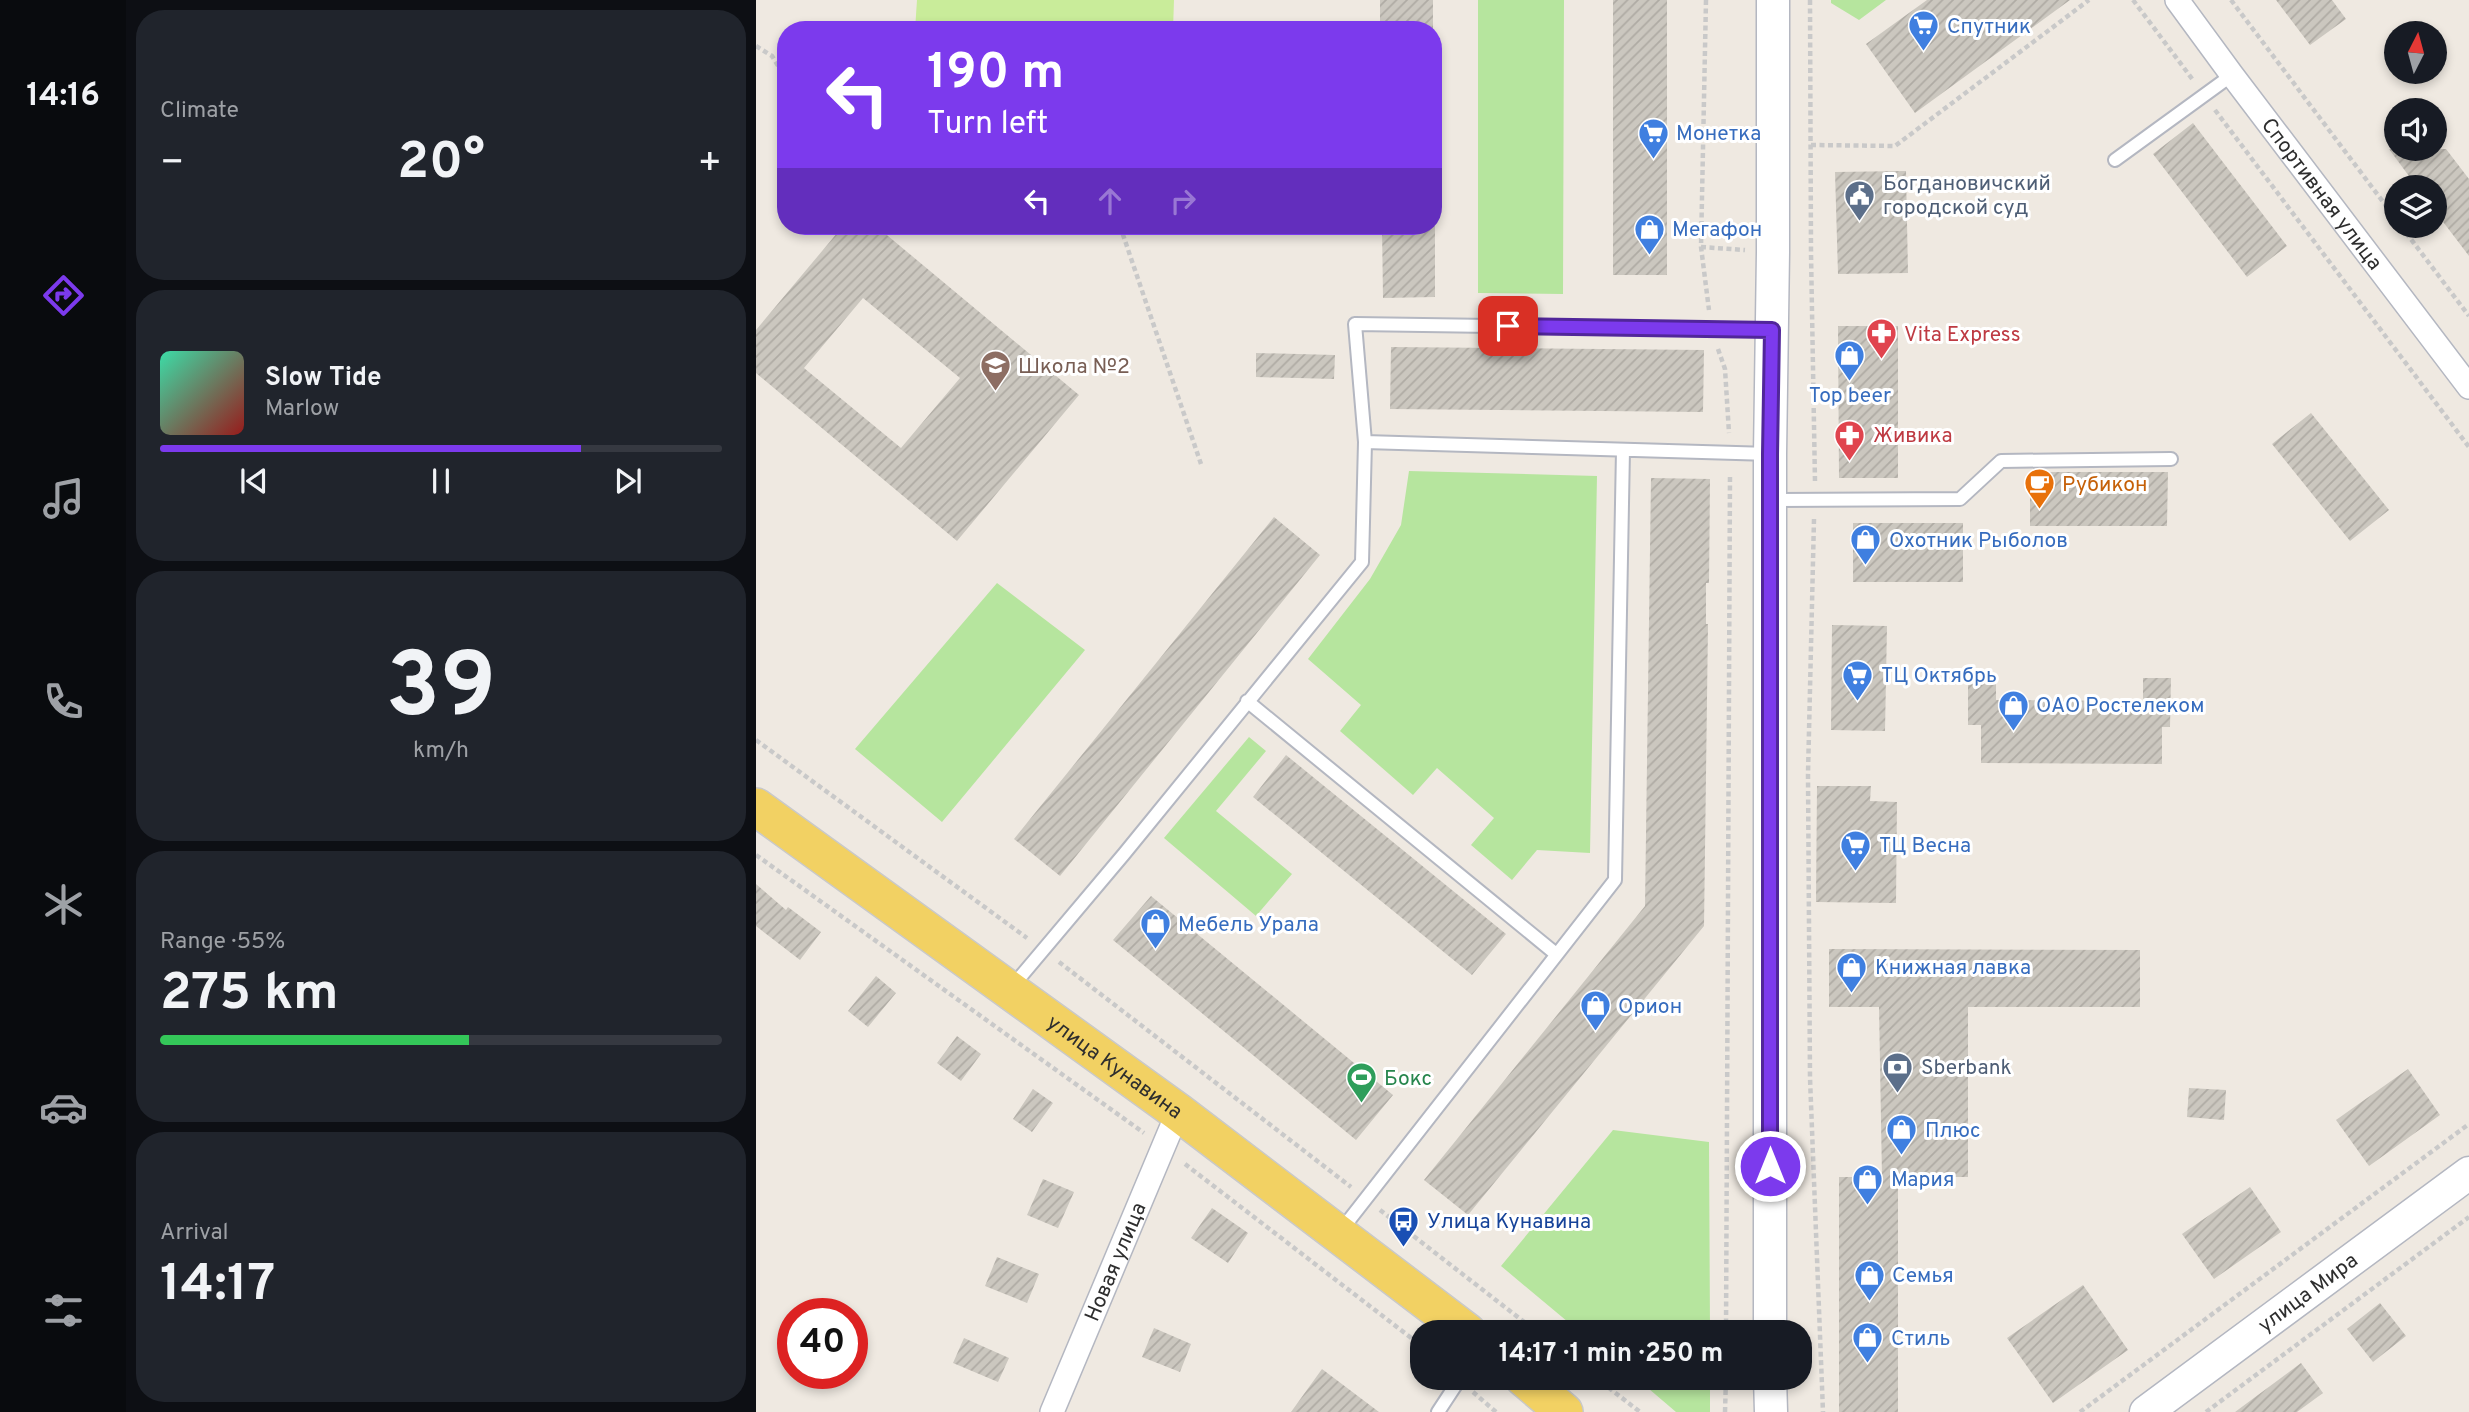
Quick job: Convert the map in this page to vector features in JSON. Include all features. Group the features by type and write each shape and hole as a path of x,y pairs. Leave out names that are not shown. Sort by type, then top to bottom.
{"main road":[{"name":"улица Кунавина","path":"756,807 1178,1112 1451,1320"},
{"path":"1538,1390 1564,1412"}],"street":[{"path":"1770,1320 1773,0"},
{"name":"Спортивная улица","path":"2177,0 2469,387"},
{"name":"Новая улица","path":"1052,1412 1178,1112"},
{"name":"улица Мира","path":"2146,1412 2469,1172"},
{"path":"1770,1390 1771,1412"}],"lane":[{"path":"2115,160 2232,75"},
{"path":"1009,991 1362,562 1365,442 1356,324 1711,327 1772,330"},
{"path":"1365,442 1770,454"},
{"path":"1339,1233 1615,880 1623,450"},
{"path":"1770,500 1959,499 2001,461 2171,459"},
{"path":"1247,701 1556,954"},
{"path":"1443,1410 1454,1390"}],"path":[{"path":"1706,0 1701,247 1711,327 1725,369 1730,452 1726,1320"},
{"path":"1810,0 1815,499 1808,775 1810,1065 1824,1412"},
{"path":"1811,145 1895,146 2089,0"},
{"path":"2133,0 2469,447"},
{"path":"2231,0 2384,203"},
{"path":"756,47 772,56 777,64"},
{"path":"1123,235 1201,464"},
{"path":"2410,238 2469,316"},
{"path":"756,740 1043,949 1522,1320"},
{"path":"756,855 1162,1147 1410,1336"},
{"path":"2080,1412 2469,1124"},
{"path":"2206,1412 2469,1217"},
{"path":"1612,1390 1640,1412"},
{"path":"1725,1412 1726,1390"}],"green space":[{"path":"917,0 1174,0 1173,21 916,21"},
{"path":"1478,0 1564,0 1563,294 1478,293"},
{"path":"1831,0 1886,0 1859,20 1831,3"},
{"path":"1409,471 1597,476 1590,853 1537,850 1512,880 1471,845 1494,818 1437,768 1413,795 1340,731 1361,705 1308,659 1370,579 1401,525"},
{"path":"997,583 1085,650 942,822 855,749"},
{"path":"1249,737 1266,751 1216,811 1292,874 1256,916 1164,838"},
{"path":"1613,1130 1709,1142 1710,1320 1566,1320 1501,1266"},
{"path":"1650,1390 1710,1390 1710,1412 1676,1412"}],"building":[{"path":"1380,0 1433,0 1433,21 1380,21"},
{"path":"1613,0 1667,0 1667,275 1613,275"},
{"path":"1927,0 2070,0 1915,113 1866,44"},
{"path":"2276,0 2332,0 2346,19 2310,45"},
{"path":"2193,123 2287,246 2247,277 2153,154"},
{"path":"2447,150 2469,179 2469,256 2447,227 2447,175 2408,175 2398,161 2447,161"},
{"path":"1906,171 1908,273 1838,274 1835,172"},
{"path":"835,235 887,235 1079,395 957,541 756,373 756,330","holes":["863,298 960,378 901,448 804,368"]},
{"path":"1382,235 1435,235 1435,297 1383,298"},
{"path":"1838,326 1898,326 1898,478 1839,478"},
{"path":"1391,347 1704,350 1703,412 1390,409"},
{"path":"1256,353 1335,355 1334,379 1256,377"},
{"path":"2311,413 2389,510 2350,541 2272,444"},
{"path":"2030,472 2168,472 2167,526 2030,526"},
{"path":"1651,478 1710,479 1709,583 1706,583 1708,624 1704,926 1468,1215 1424,1180 1645,906"},
{"path":"1274,517 1320,555 1060,876 1014,839"},
{"path":"1853,523 1963,523 1963,582 1853,582"},
{"path":"1832,625 1887,626 1885,731 1831,730"},
{"path":"2143,678 2171,678 2170,727 2162,727 2162,764 1981,763 1981,725 1968,725 1968,680 1996,680 1996,700 2143,701"},
{"path":"1286,755 1506,934 1472,975 1253,797"},
{"name":"ТЦ Весна","path":"1817,786 1871,786 1870,801 1897,802 1896,903 1816,902"},
{"path":"756,884 786,910 788,907 821,932 800,960 756,926"},
{"path":"1151,896 1393,1095 1356,1140 1113,940"},
{"path":"1829,949 2140,950 2140,1007 1968,1007 1968,1177 1882,1177 1879,1007 1829,1007"},
{"path":"876,976 896,993 868,1027 848,1011"},
{"path":"957,1036 981,1054 961,1081 937,1063"},
{"path":"2408,1069 2440,1115 2369,1166 2336,1120"},
{"path":"2189,1088 2226,1090 2224,1120 2187,1117"},
{"path":"1033,1089 1053,1103 1032,1132 1013,1119"},
{"path":"1839,1177 1898,1177 1898,1412 1839,1412"},
{"path":"1043,1179 1074,1192 1058,1228 1027,1215"},
{"path":"2250,1187 2281,1232 2214,1279 2182,1234"},
{"path":"1212,1208 1248,1233 1228,1263 1191,1238"},
{"path":"997,1257 1039,1274 1027,1303 985,1286"},
{"path":"2083,1285 2128,1350 2053,1403 2007,1338"},
{"path":"2380,1303 2406,1336 2373,1362 2347,1329"},
{"path":"1154,1328 1191,1344 1180,1372 1142,1357"},
{"path":"964,1338 1009,1358 998,1382 953,1363"},
{"path":"2301,1363 2323,1393 2297,1412 2235,1412"},
{"path":"1322,1369 1379,1412 1291,1412"}],"place":[{"name":"Спутник","path":"1924,53"},
{"name":"Монетка","path":"1653,160"},
{"name":"Богдановичский городской суд","path":"1860,222"},
{"name":"Мегафон","path":"1649,256"},
{"name":"Vita Express","path":"1881,361"},
{"name":"Top beer","path":"1850,382"},
{"name":"Школа №2","path":"995,393"},
{"name":"Живика","path":"1850,462"},
{"name":"Рубикон","path":"2039,511"},
{"name":"Охотник Рыболов","path":"1866,567"},
{"name":"ТЦ Октябрь","path":"1858,702"},
{"name":"ОАО Ростелеком","path":"2013,732"},
{"name":"ТЦ Весна","path":"1856,872"},
{"name":"Мебель Урала","path":"1155,951"},
{"name":"Книжная лавка","path":"1852,994"},
{"name":"Орион","path":"1595,1033"},
{"name":"Sberbank","path":"1898,1094"},
{"name":"Бокс","path":"1361,1105"},
{"name":"Плюс","path":"1902,1157"},
{"name":"Мария","path":"1868,1206"},
{"name":"Улица Кунавина","path":"1404,1248"},
{"name":"Семья","path":"1869,1302"},
{"name":"Стиль","path":"1868,1365"}],"route":[{"path":"1508,326 1772,330 1770,1166"}]}
